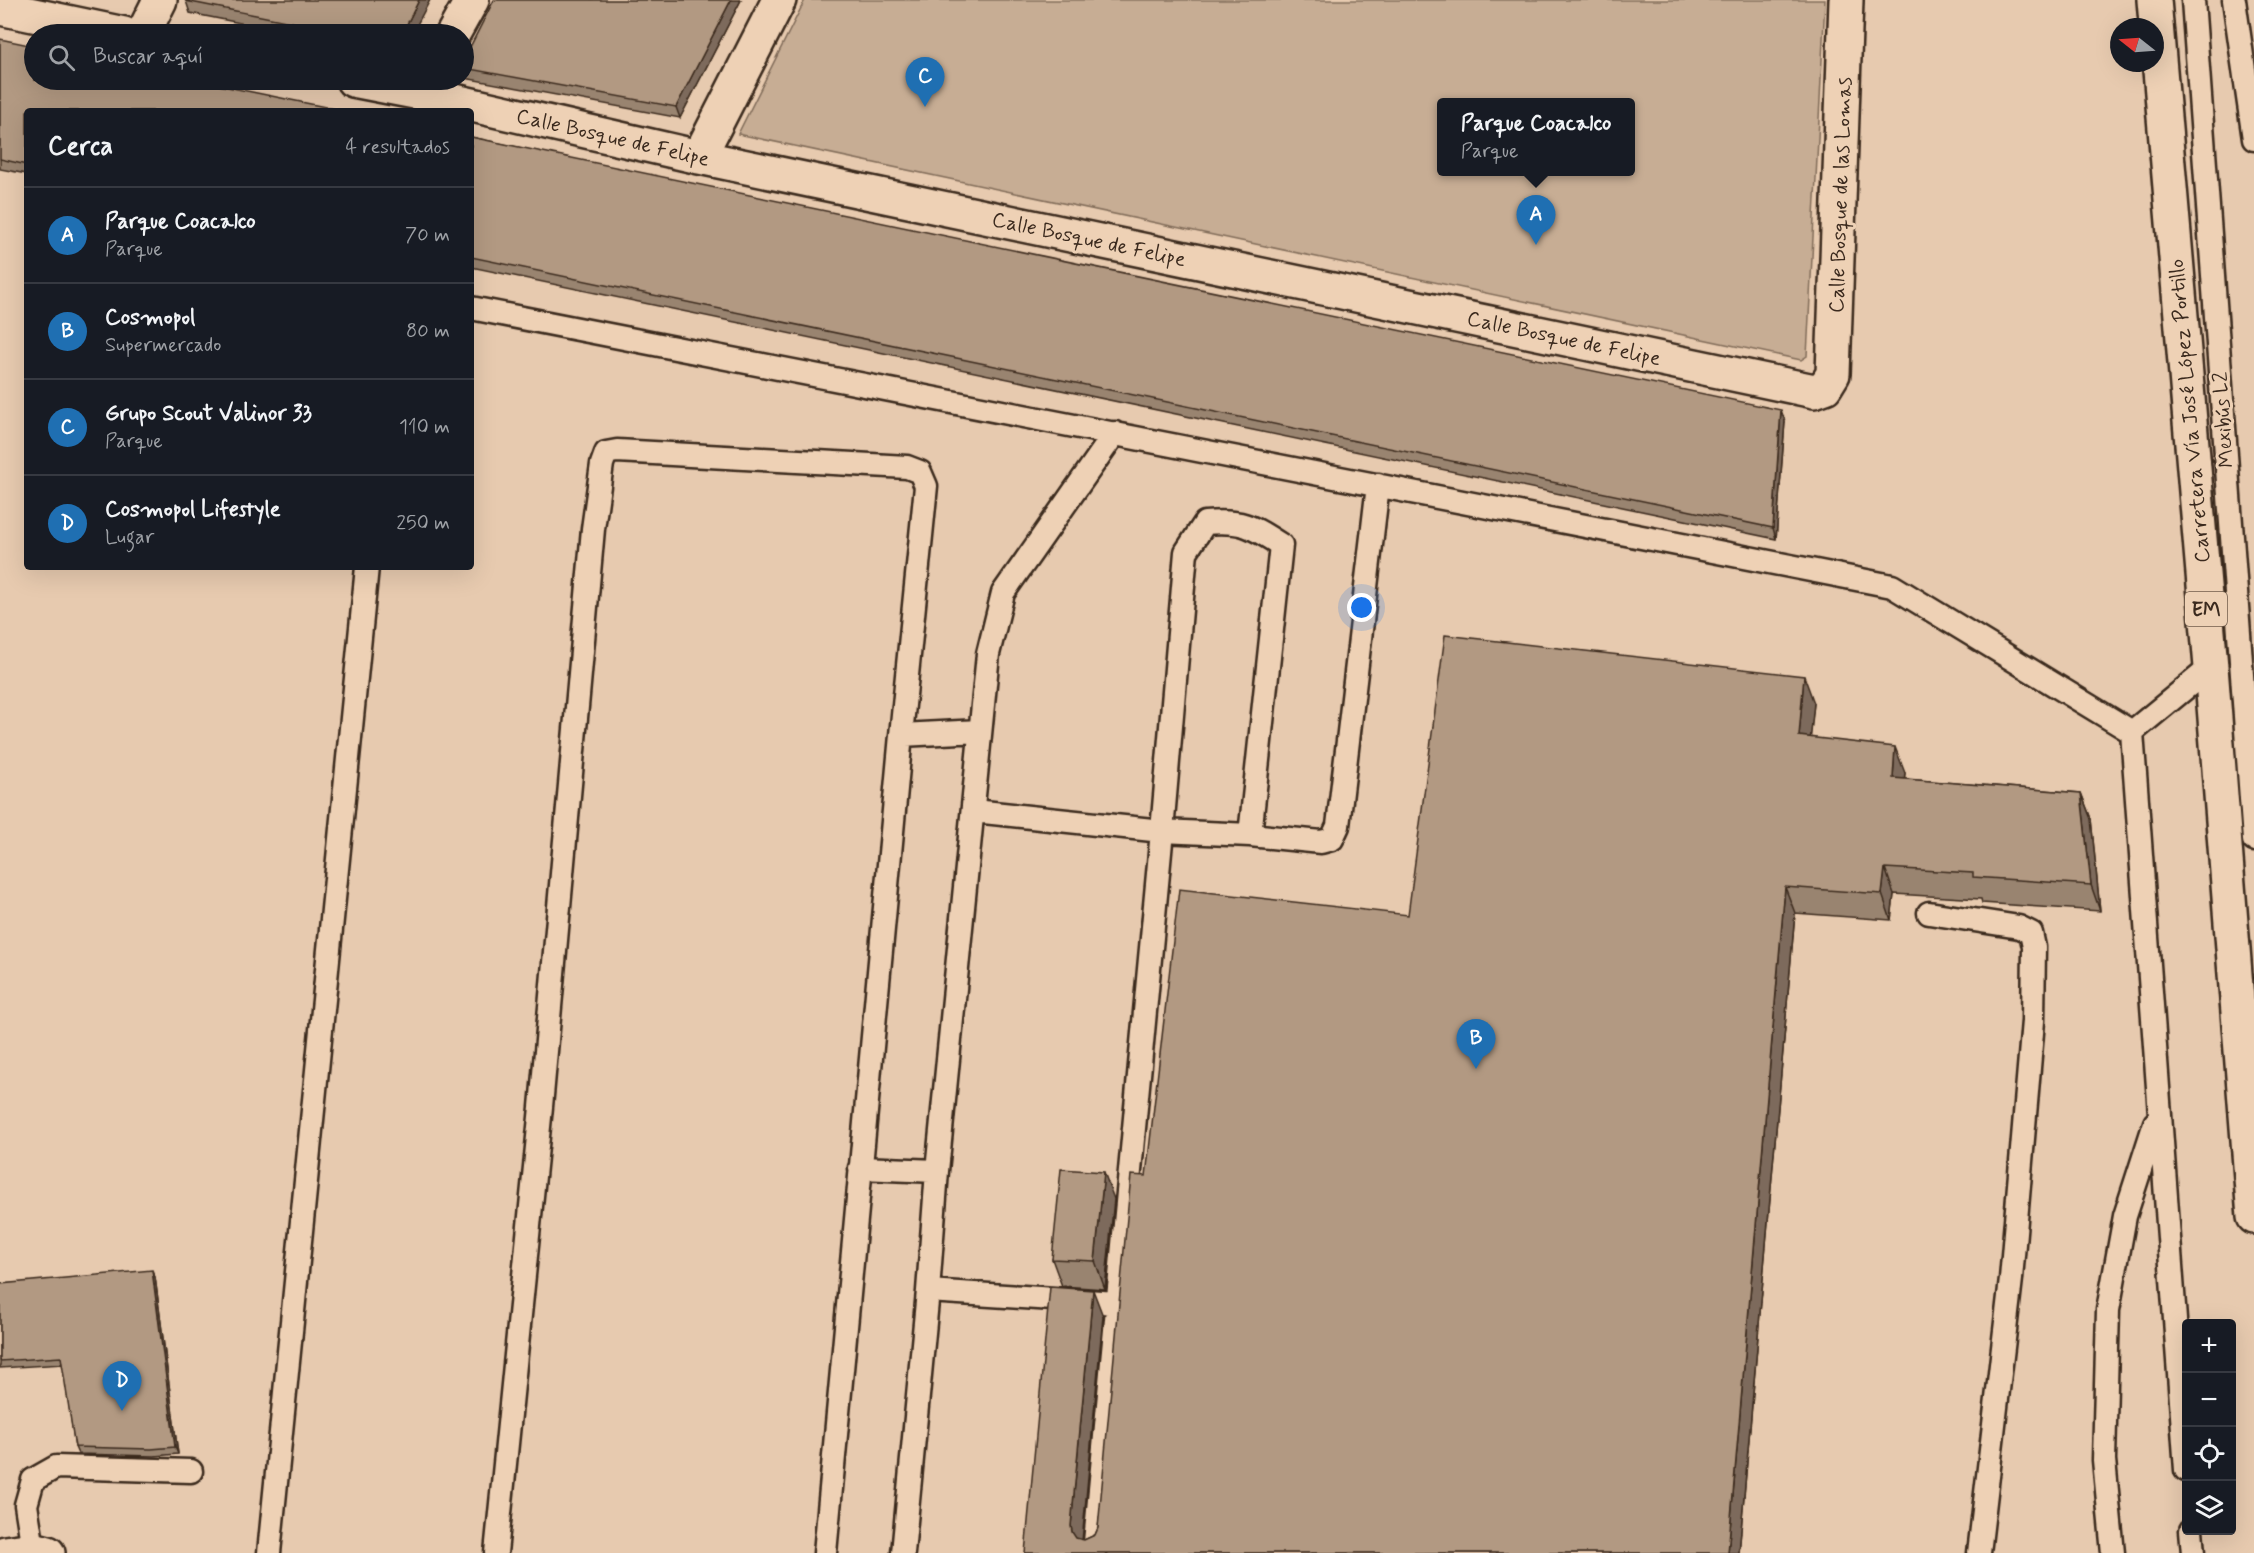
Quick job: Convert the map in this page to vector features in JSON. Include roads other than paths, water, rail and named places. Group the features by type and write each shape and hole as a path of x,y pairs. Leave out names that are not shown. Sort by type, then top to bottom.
{"street":[{"path":"148,24 160,0"},
{"path":"459,24 472,0"},
{"path":"699,157 779,0"},
{"name":"Calle Bosque de las Lomas","path":"1826,387 1833,374 1846,0"},
{"name":"Carretera Vía José López Portillo","path":"2154,0 2211,667 2254,1217"},
{"path":"0,8 76,24"},
{"name":"Calle Bosque de Felipe","path":"439,90 699,157 1814,391 1826,387"}],"lane":[{"name":"Mexibús L2","path":"2193,0 2254,840"},
{"path":"2234,0 2254,139"},
{"path":"2250,0 2254,62"},
{"path":"474,309 1892,586 2133,732"},
{"path":"903,1553 937,1172 988,654 1003,593 1115,433"},
{"path":"496,1553 541,1107 592,529 602,464 606,453 616,451 907,467 920,472 926,486 825,1553"},
{"path":"974,811 1162,831 1250,835 1321,842 1332,839 1338,826 1378,485"},
{"path":"1094,1553 1186,552 1205,523 1232,521 1256,529 1281,545 1250,835"},
{"path":"269,1553 368,570"},
{"path":"2133,732 2211,667"},
{"path":"901,735 980,731"},
{"path":"2133,732 2184,1427"},
{"path":"1929,913 2019,927 2031,933 2034,947 2033,1021 2011,1279 1979,1553"},
{"path":"2113,1553 2104,1460 2108,1310 2125,1216 2159,1113"},
{"path":"860,1168 937,1172"},
{"path":"928,1291 1117,1304"},
{"path":"29,1552 26,1505 33,1480 56,1467 191,1471"},
{"path":"2191,1535 2193,1553"}],"place":[{"name":"Grupo Scout Valinor 33","path":"925,107"},
{"name":"Parque Coacalco","path":"1536,245"},
{"name":"Cosmopol","path":"1476,1069"},
{"name":"Cosmopol Lifestyle","path":"122,1411"}]}
